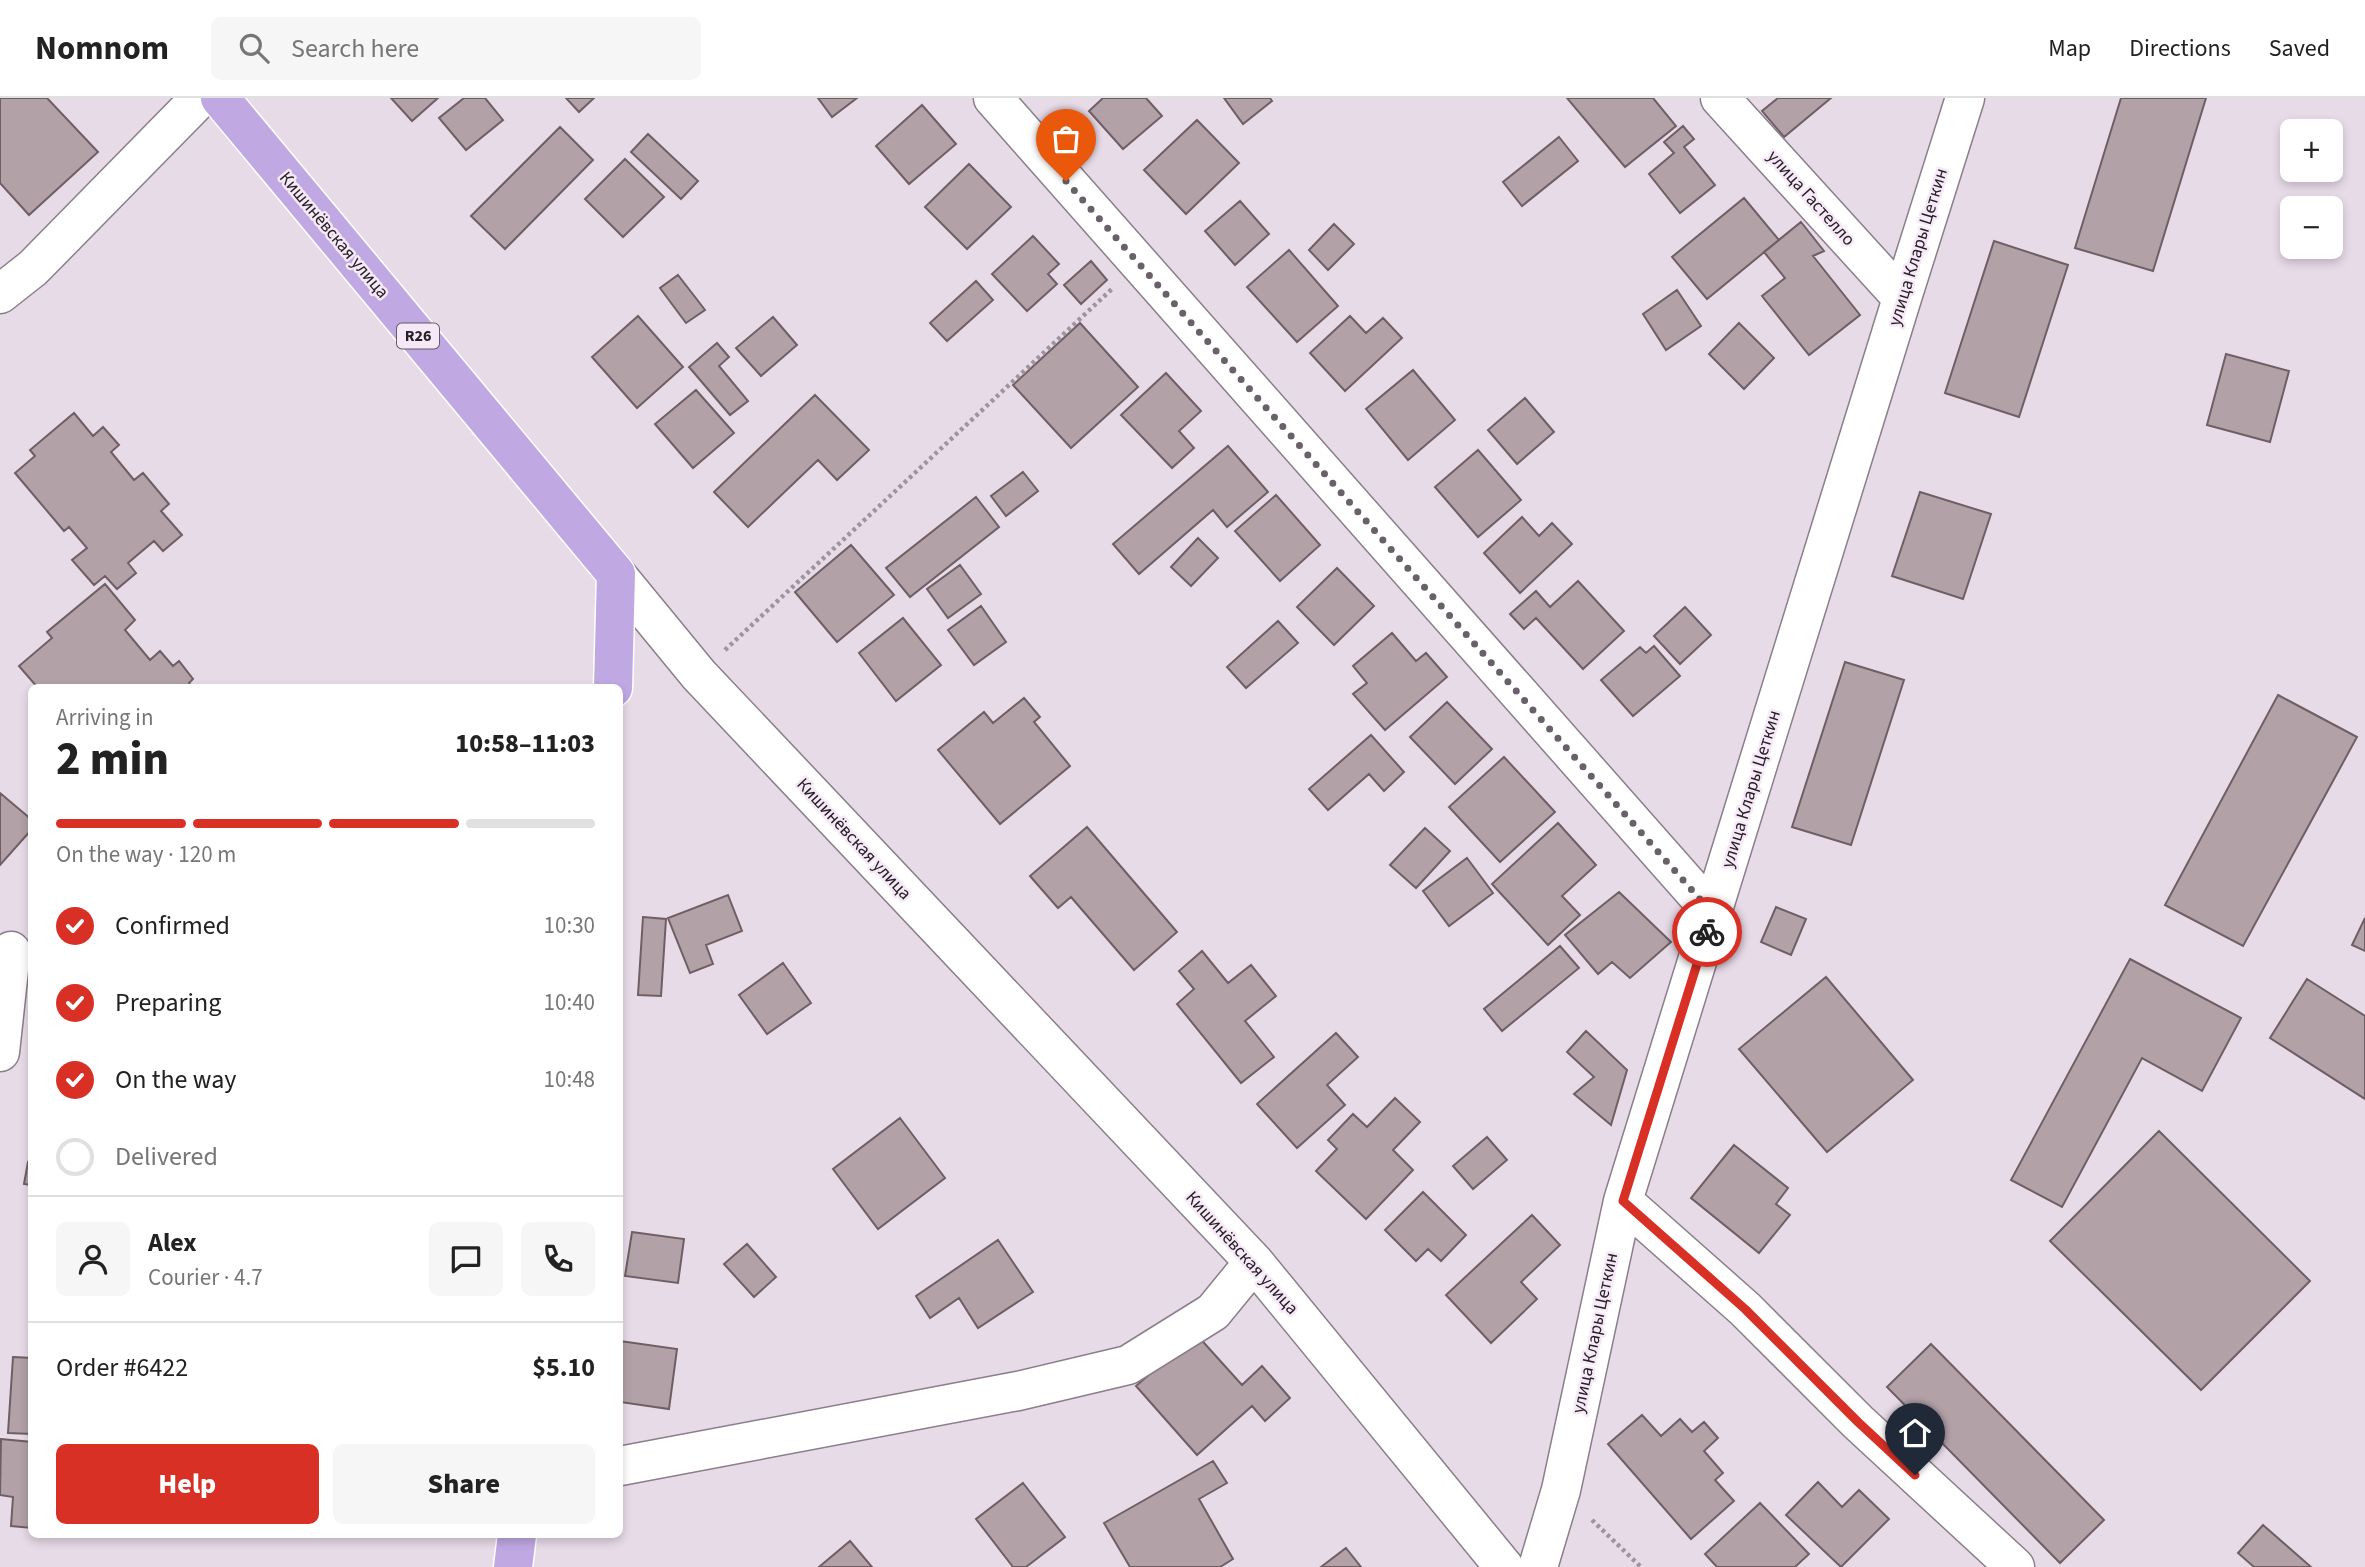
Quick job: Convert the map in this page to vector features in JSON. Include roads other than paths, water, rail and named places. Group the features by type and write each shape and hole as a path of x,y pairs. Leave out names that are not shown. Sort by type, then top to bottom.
{"main road":[{"name":"Кишинёвская улица","path":"220,98 617,574"},
{"path":"613,684 617,574"},
{"path":"513,1567 517,1538"}],"street":[{"path":"0,295 33,268 200,98"},
{"path":"993,98 1713,914"},
{"name":"улица Гастелло","path":"1720,98 1902,298"},
{"name":"улица Клары Цеткин","path":"1538,1567 1561,1490 1623,1201 1965,98"},
{"name":"Кишинёвская улица","path":"617,574 699,675 1254,1262 1504,1567"},
{"path":"0,1052 14,951"},
{"path":"1623,1201 1745,1309 1858,1422 2012,1564"},
{"path":"623,1465 1018,1391 1128,1365 1213,1312 1254,1262"}]}
